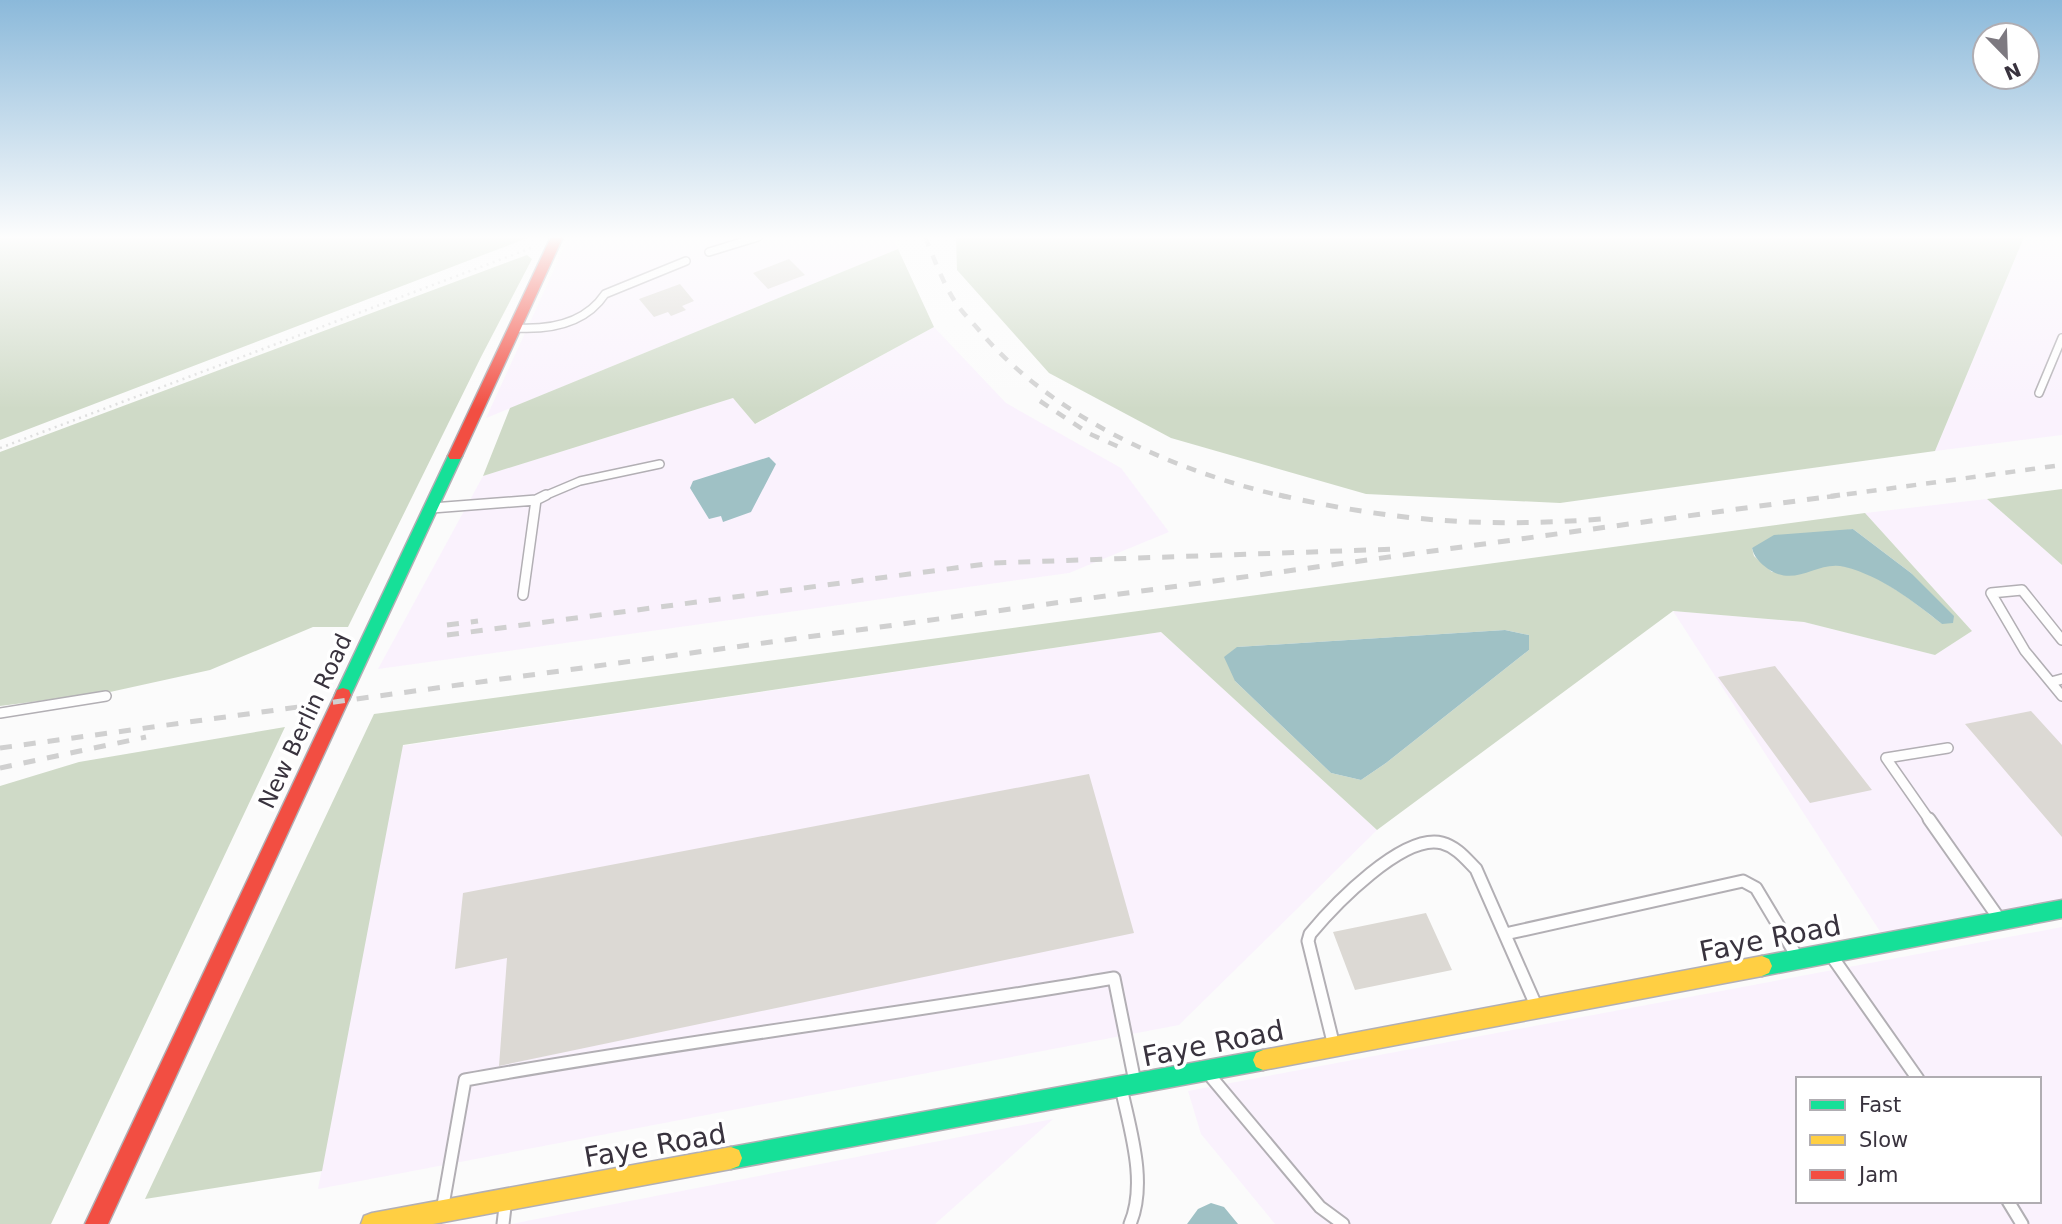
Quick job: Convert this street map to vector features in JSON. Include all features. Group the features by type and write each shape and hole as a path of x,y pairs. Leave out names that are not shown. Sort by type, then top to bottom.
{"street":[{"name":"New Berlin Road","path":"96,1224 530,294"},
{"name":"Faye Road","path":"372,1224 1128,1086 2062,909"}],"lane":[{"path":"515,328 550,326 584,315 600,305 605,294"},
{"path":"2039,393 2062,338"},
{"path":"430,508 536,500 580,481 660,464"},
{"path":"523,595 536,500"},
{"path":"2062,640 2022,590 1991,593 2025,650 2062,696"},
{"path":"2051,682 2062,679"},
{"path":"0,713 106,696"},
{"path":"1948,748 1886,758 2001,921"},
{"path":"1335,1047 1308,941 1310,934 1393,855 1425,841 1447,845 1462,853 1476,869 1538,1009"},
{"path":"1505,934 1744,881 1756,888 1798,960"},
{"path":"1830,953 1863,1004 1917,1077"},
{"path":"442,1210 465,1080 621,1052 919,1012 1114,978 1136,1165 1135,1216 1130,1224"},
{"path":"1206,1071 1320,1207 1343,1224"},
{"path":"503,1224 506,1199"},
{"path":"2009,1203 2022,1224"}],"path":[{"path":"0,448 407,294"}],"shaded area":[{"path":"543,294 788,294 486,418"},
{"path":"2000,294 2062,294 2062,435 1935,451"},
{"path":"934,327 1006,403 1121,468 1169,532 1069,573 378,669 483,476 733,398 756,424"},
{"path":"1987,499 2062,565 2062,900 1881,933 1673,611 1804,622 1935,655 1972,631 1865,513"},
{"path":"1161,632 1377,830 1179,1025 318,1189 402,746"},
{"path":"2062,927 2062,1224 1275,1224 1201,1134 1188,1091"},
{"path":"1053,1119 935,1224 511,1224"}],"green space":[{"path":"0,294 381,294 0,440"},
{"path":"422,294 514,294 348,627 313,627 210,670 110,692 0,706 0,452"},
{"path":"788,294 919,294 934,327 755,424 733,398 483,476 510,408"},
{"path":"979,294 2000,294 1935,451 1560,503 1366,494 1171,438 1049,373"},
{"path":"2062,489 2062,565 1987,499"},
{"path":"1865,513 1972,631 1935,655 1804,622 1673,611 1377,830 1161,632 403,745 322,1171 145,1199 374,714","holes":["1853,529 1911,573 1942,624 1896,589 1870,575 1843,566 1827,565 1772,572 1754,556 1752,548","1505,630 1529,635 1529,650 1361,780 1331,773 1235,681 1237,647"]},
{"path":"285,727 51,1224 0,1224 0,786 79,762"}],"water":[{"path":"769,457 776,464 751,512 723,522 721,516 709,519 690,488 693,481"},
{"path":"1853,529 1911,573 1954,616 1953,623 1942,624 1896,590 1871,576 1845,567 1824,567 1785,576 1774,573 1763,565 1752,548 1774,535"},
{"path":"1505,630 1529,635 1529,650 1361,780 1331,773 1235,681 1224,657 1237,647"},
{"path":"1211,1203 1224,1207 1238,1224 1187,1224 1198,1209"}],"building":[{"path":"652,294 688,294 694,301 682,306 686,310 671,316 668,312 654,317 639,299"},
{"path":"1775,666 1872,790 1810,803 1718,677"},
{"path":"2031,711 2062,745 2062,837 1965,724"},
{"path":"1089,774 1134,933 499,1066 507,958 455,969 463,893"},
{"path":"1426,913 1452,970 1355,990 1333,932"}],"railway":[{"path":"951,294 978,329 1008,360 1042,389 1079,414 1160,456 1203,473 1281,495"},
{"path":"1040,401 1090,434 1119,447"},
{"path":"1827,497 2062,465"},
{"path":"1281,495 1361,511 1439,520 1517,523 1601,519"},
{"path":"1281,495 1287,497"},
{"path":"0,748 1840,495"},
{"path":"447,635 993,563 1397,549"},
{"path":"447,625 478,621"},
{"path":"0,768 146,737"}],"traffic: fast":[{"path":"343,695 455,456"},
{"path":"1762,966 2062,909"},
{"path":"731,1158 1263,1060"}],"traffic: slow":[{"path":"1263,1060 1762,966"},
{"path":"372,1224 731,1158"}],"traffic: jam":[{"path":"455,456 530,294"},
{"path":"96,1224 343,695"}]}
